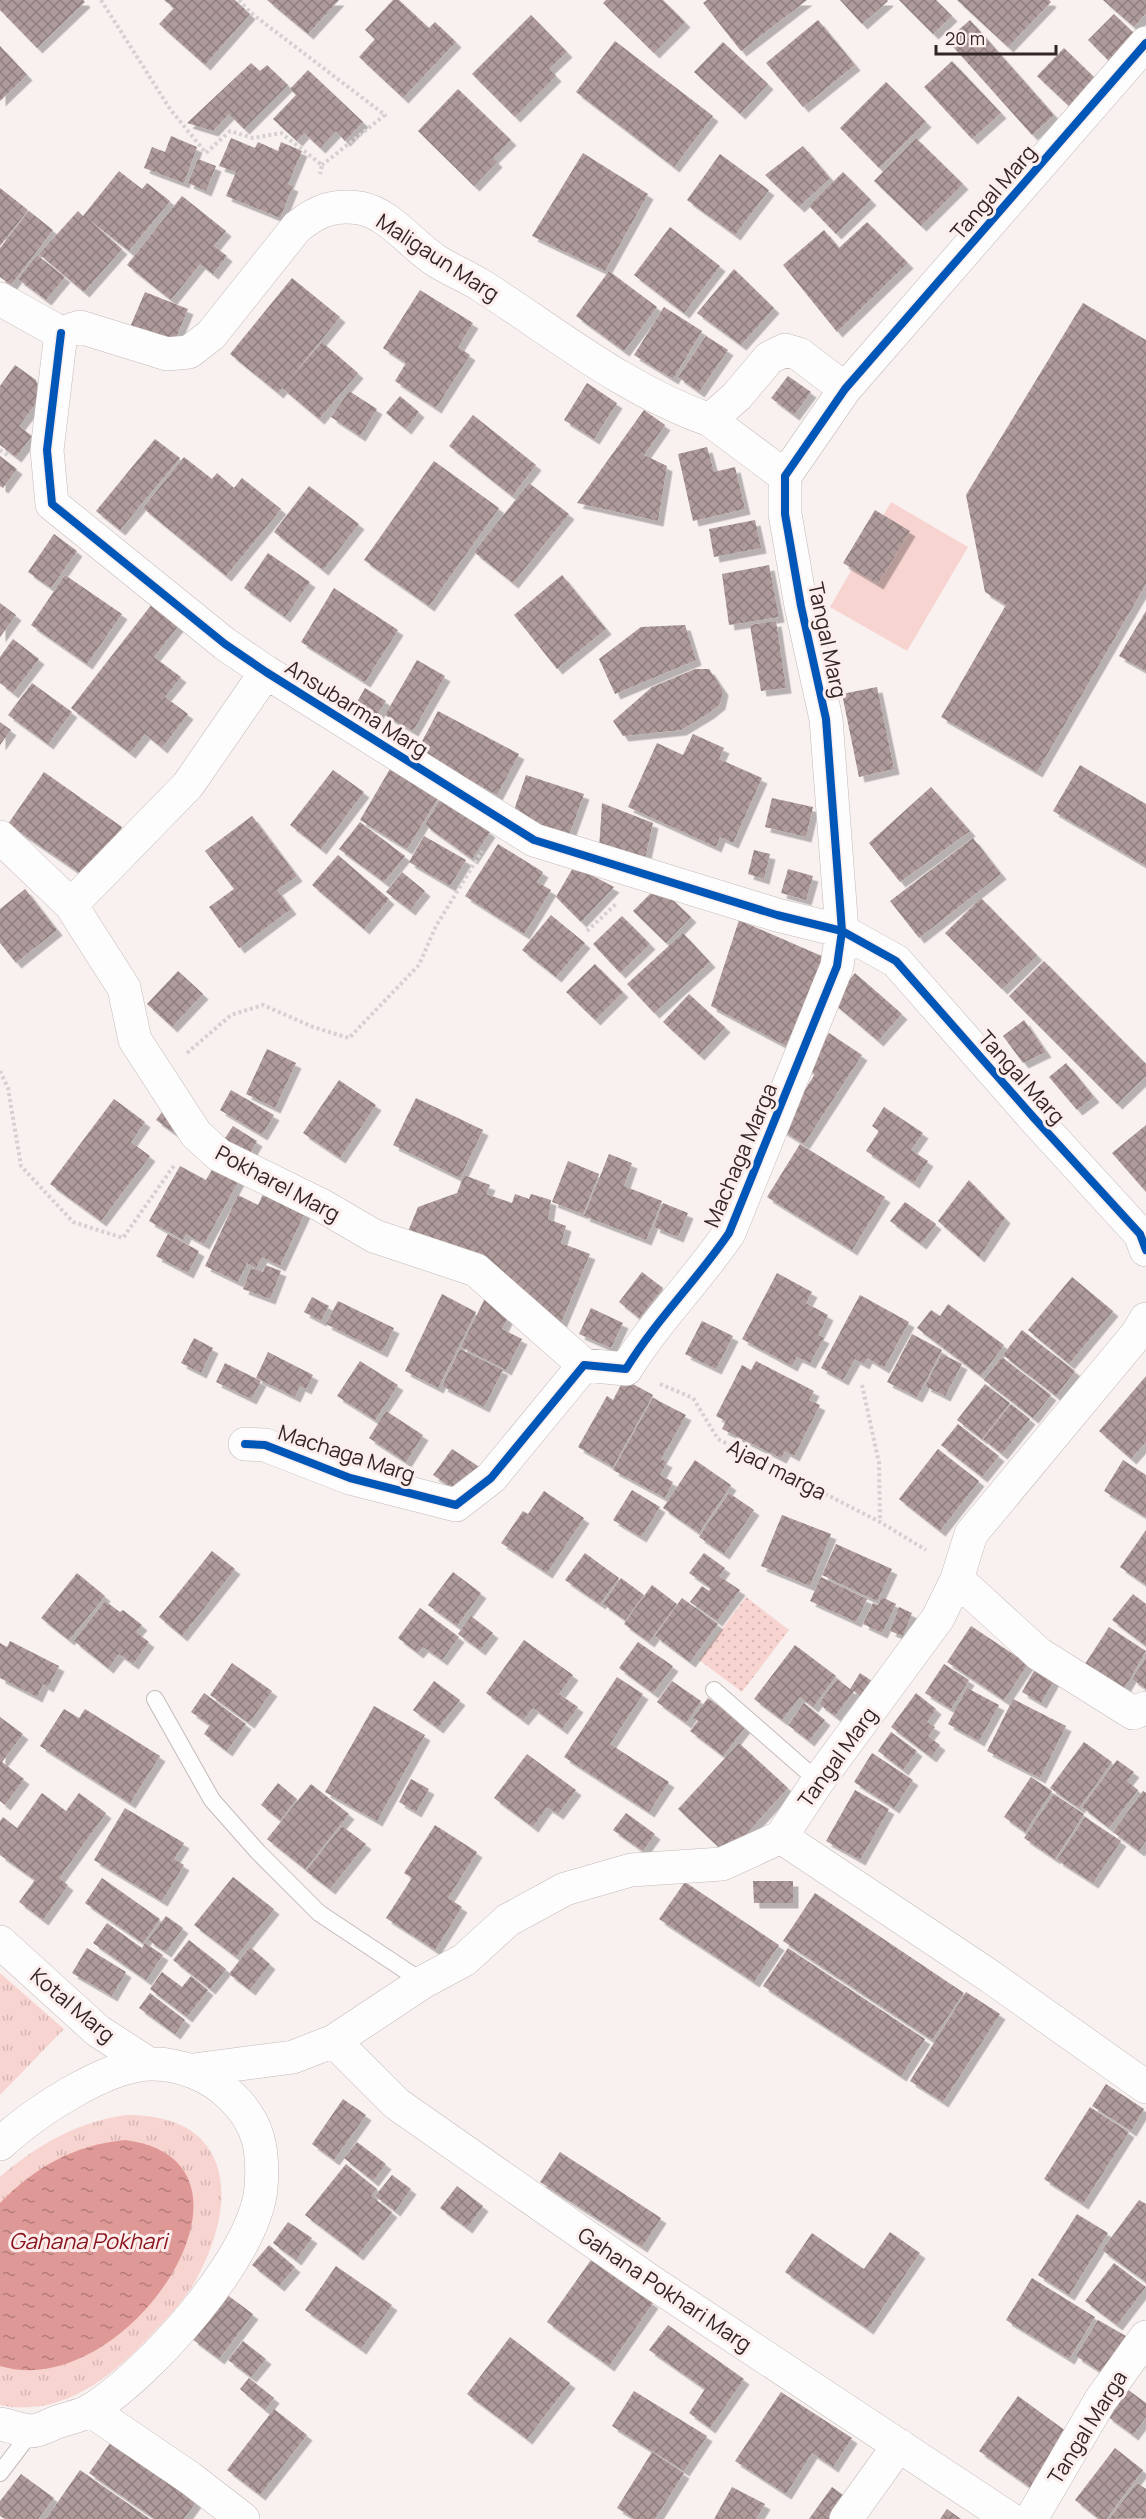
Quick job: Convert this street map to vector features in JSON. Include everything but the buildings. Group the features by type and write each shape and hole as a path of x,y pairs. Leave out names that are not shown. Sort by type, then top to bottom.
{"street":[{"name":"Tangal Marg","path":"1146,43 845,389 785,476 785,514 826,719 842,932 896,961 1140,1234 1146,1250"},
{"name":"Maligaun Marg","path":"315,213 337,208 361,208 386,219 436,261 481,285 622,380 674,406 710,420 785,476"},
{"path":"0,299 61,333 80,327 166,354 189,352 211,336 297,227 315,213"},
{"name":"Ansubarma Marg","path":"61,333 47,450 52,504 225,644 534,840 777,915 842,932"},
{"path":"710,420 737,396 769,358 785,350 799,354 845,389"},
{"path":"71,905 188,785 266,672"},
{"name":"Pokharel Marg","path":"0,837 71,905 124,988 135,1040 196,1134 219,1155 321,1205 374,1236 476,1270 584,1365"},
{"name":"Machaga Marga","path":"626,1369 646,1337 705,1269 729,1233 837,966 842,932"},
{"name":"Tangal Marg","path":"781,1837 818,1781 938,1618 957,1579 971,1534 1137,1334 1146,1319"},
{"path":"584,1365 626,1369"},
{"name":"Machaga Marg","path":"245,1444 265,1445 350,1478 456,1505 491,1478 584,1365"},
{"path":"957,1579 1039,1654 1133,1713 1146,1708"},
{"path":"0,2144 62,2098 110,2073 150,2064 193,2070 293,2057 334,2041 423,1982 464,1960 508,1920 565,1889 630,1870 722,1864 781,1837 991,1977 1146,2087"},
{"name":"Kotal Marg","path":"0,1942 98,2031 150,2064"},
{"name":"Gahana Pokhari Marg","path":"334,2041 397,2104 650,2281 1010,2519"},
{"path":"0,2424 32,2431 90,2410 144,2368 192,2317 224,2273 253,2223 261,2189 261,2158 257,2130 246,2110 225,2090 193,2070"},
{"name":"Tangal Marga","path":"1031,2519 1100,2401 1146,2337"},
{"path":"90,2410 190,2478 243,2519"},
{"path":"846,2519 899,2445"}],"lane":[{"path":"714,1690 818,1781"},
{"path":"155,1699 212,1800 258,1852 319,1912 423,1982"},
{"path":"0,2473 32,2431"}],"path":[{"path":"101,0 170,109 206,153 230,131 254,138 281,133 322,165"},
{"path":"239,0 251,13 385,114 322,165 315,213"},
{"path":"135,1040 162,1056 186,1054 231,1015 263,1005 313,1027 349,1038 419,965 436,926 501,820"},
{"path":"0,1071 8,1088 21,1166 74,1222 123,1238 196,1134"},
{"path":"862,1385 879,1463 880,1522"}],"green space":[{"path":"891,502 968,547 907,651 830,607"},
{"path":"746,1597 789,1630 742,1692 699,1660"},
{"path":"0,1973 64,2029 0,2095"},
{"name":"Gahana Pokhari","path":"126,2115 160,2118 187,2128 205,2144 217,2164 221,2188 220,2214 213,2243 200,2272 184,2298 135,2352 101,2380 64,2400 43,2406 0,2405 0,2177 43,2145 74,2129"}],"water":[{"name":"Gahana Pokhari","path":"125,2140 171,2157 192,2190 190,2231 171,2276 138,2317 96,2350 48,2368 0,2366 0,2203 27,2179 56,2160 89,2147"}],"cycle path":[{"path":"1146,43 845,389 785,476 785,514 801,606 826,719 842,931 896,961 1140,1234 1146,1250"},
{"path":"61,333 47,450 52,504 225,644 534,840 777,915 842,931 837,966 729,1233 650,1334 626,1369 584,1365 491,1478 456,1505 350,1478 265,1445 245,1444"}]}
